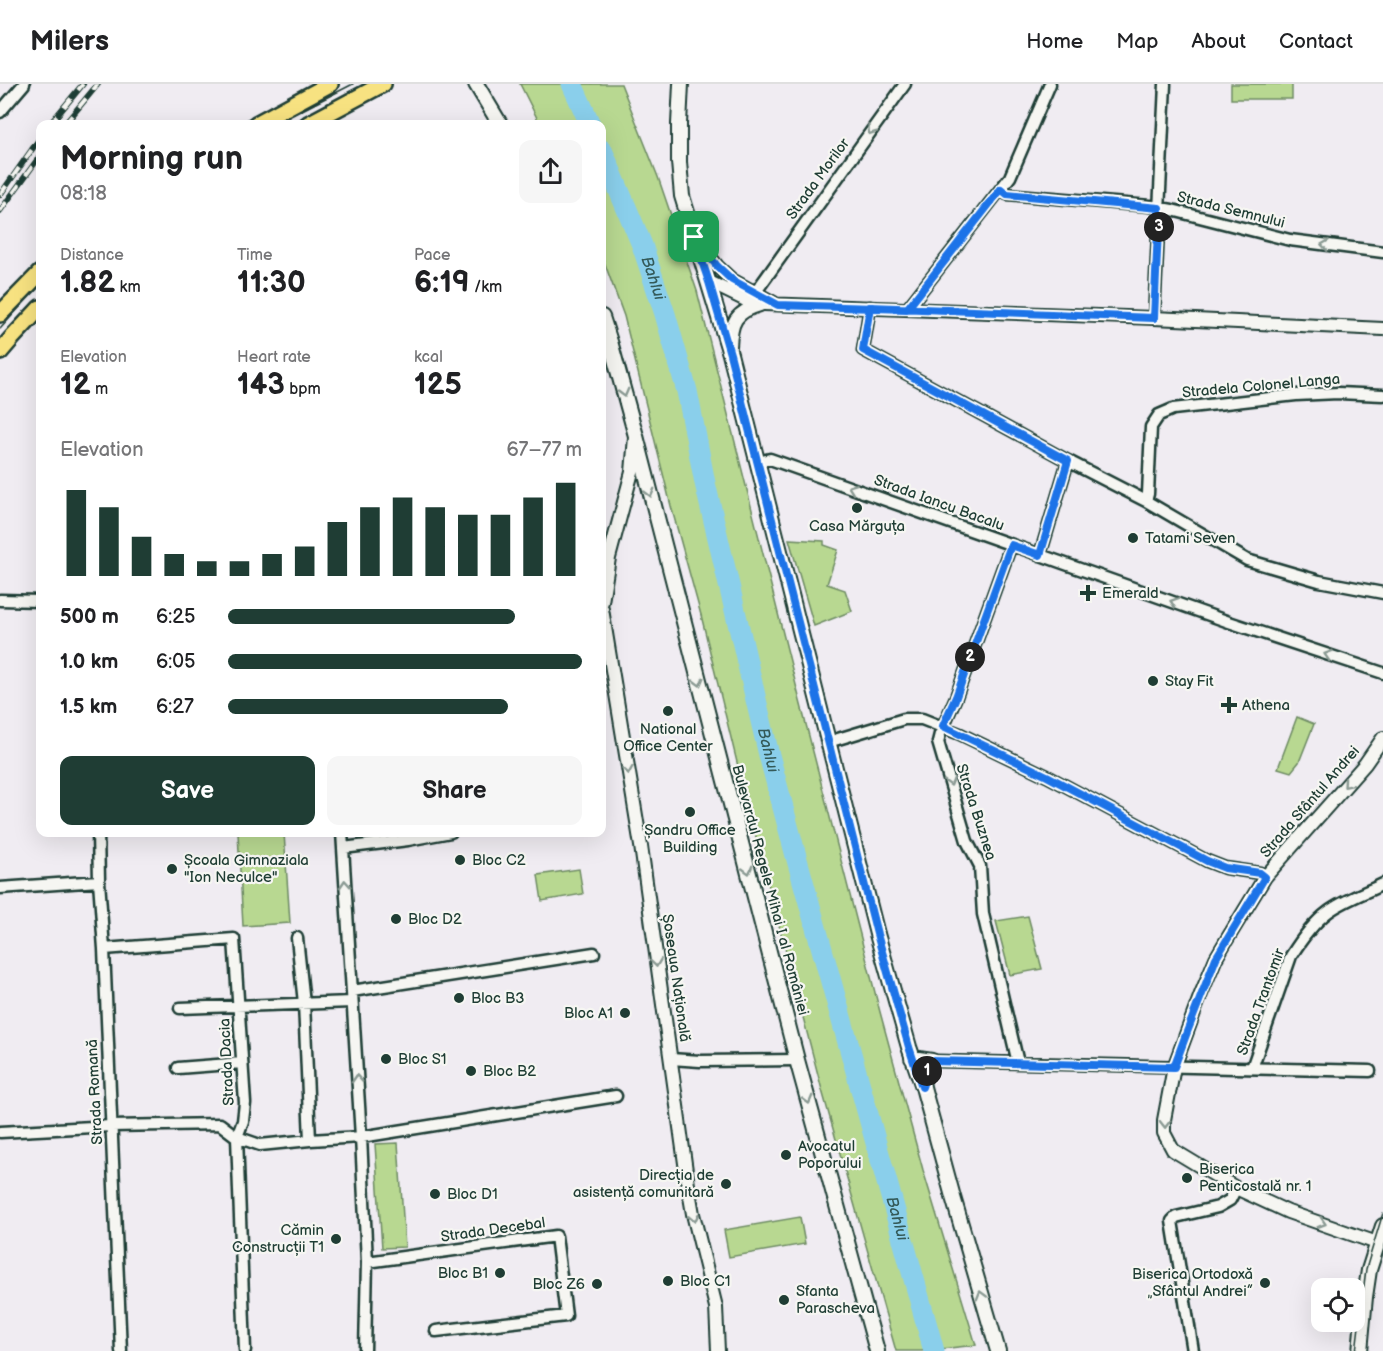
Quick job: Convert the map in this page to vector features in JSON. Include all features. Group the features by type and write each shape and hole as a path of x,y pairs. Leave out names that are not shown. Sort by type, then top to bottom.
{"main road":[{"path":"263,120 330,84"},
{"path":"315,120 382,84"},
{"path":"476,84 498,120"},
{"path":"681,84 679,162 682,196 730,354 874,923 998,1351"},
{"path":"0,314 36,277"},
{"path":"0,352 36,312"},
{"path":"606,329 636,436"},
{"name":"Bulevardul Regele Mihai I al României","path":"636,436 797,1060 877,1351"},
{"path":"912,1058 932,1061"},
{"path":"1360,1351 1365,1297 1383,1226"}],"street":[{"path":"0,112 24,84"},
{"name":"Strada Morilor","path":"755,293 905,84"},
{"path":"907,309 1010,177 1050,84"},
{"path":"1154,318 1165,84"},
{"name":"Strada Semnului","path":"1001,189 1007,194 1159,208 1290,240 1383,252"},
{"path":"694,237 717,266 732,280 778,305"},
{"path":"709,282 750,302 778,305 1154,318 1383,329"},
{"path":"730,354 731,328 737,317 747,309 764,304"},
{"path":"870,307 863,350 1146,501 1247,560 1319,581 1383,593"},
{"name":"Stradela Colonel Langa","path":"1146,501 1151,427 1159,415 1173,409 1296,395 1338,393 1383,395"},
{"path":"606,577 632,472 636,436"},
{"name":"Strada Iancu Bacalu","path":"758,462 770,459 1229,622 1383,674"},
{"path":"1040,555 1068,461"},
{"name":"Strada Buznea","path":"1011,545 938,742 967,841 980,866 983,914 1018,1063"},
{"path":"0,600 36,601"},
{"name":"Șoseaua Națională","path":"606,633 641,846 690,1195 716,1307 718,1351"},
{"path":"828,742 904,719 922,719 943,726 1047,776 1207,861 1225,868 1260,873 1265,877"},
{"name":"Strada Sfântul Andrei","path":"1377,1243 1288,1212 1236,1188 1173,1150 1164,1132 1164,1120 1174,1067 1216,958 1265,877 1365,764 1383,738"},
{"name":"Strada Romană","path":"98,837 121,1351"},
{"path":"342,837 367,1262 365,1351"},
{"path":"343,848 424,837"},
{"path":"0,888 99,881"},
{"name":"Strada Trantomir","path":"1252,1068 1291,956 1301,940 1328,912 1383,884"},
{"path":"297,938 304,1003 310,1140"},
{"name":"Strada Dacia","path":"104,949 234,939 245,1103 243,1121 237,1137 245,1350"},
{"path":"180,1008 304,1003 594,953"},
{"path":"671,1059 797,1060"},
{"path":"922,1087 932,1061 1370,1071"},
{"path":"178,1068 242,1063"},
{"path":"0,1132 111,1126 220,1124 237,1137 260,1145 361,1137 616,1096"},
{"path":"1193,1351 1172,1221 1176,1217 1218,1207 1230,1200 1236,1188"},
{"name":"Strada Decebal","path":"367,1262 556,1236 566,1316 436,1331"}],"green space":[{"path":"520,84 621,84 658,177 697,291 880,1012 923,1170 976,1345 922,1351 896,1351 822,1090 624,316 606,267 606,120 538,120"},
{"path":"1231,84 1292,84 1292,99 1231,99"},
{"path":"789,539 824,541 824,545 838,550 827,584 845,590 852,611 814,626"},
{"path":"1297,717 1314,724 1299,762 1291,772 1278,768"},
{"path":"238,837 284,837 290,923 243,926"},
{"path":"579,869 583,894 542,901 538,875"},
{"path":"1028,916 1042,969 1010,975 996,921"},
{"path":"398,1143 405,1247 382,1248 375,1144"},
{"path":"800,1217 805,1244 729,1257 724,1230"}],"waterway":[{"name":"Bahlui","path":"572,84 588,120"},
{"name":"Bahlui","path":"606,160 642,245 687,391 705,483 769,755 934,1351"}],"tram line":[{"path":"283,120 353,84"},
{"path":"0,329 36,289"},
{"path":"1356,1351 1366,1269 1383,1213"}],"railway":[{"path":"53,120 83,84"},
{"path":"68,120 98,84"},
{"path":"0,195 36,144"},
{"path":"0,211 36,162"}],"place":[{"name":"Casa Mărguța","path":"857,508"},
{"name":"Tatami Seven","path":"1133,538"},
{"name":"Emerald","path":"1088,593"},
{"name":"Stay Fit","path":"1153,681"},
{"name":"Athena","path":"1229,705"},
{"name":"National Office Center","path":"668,711"},
{"name":"Șandru Office Building","path":"690,812"},
{"name":"Bloc C2","path":"460,860"},
{"name":"Școala Gimnaziala \"Ion Neculce\"","path":"172,869"},
{"name":"Bloc D2","path":"396,919"},
{"name":"Bloc B3","path":"459,998"},
{"name":"Bloc A1","path":"625,1013"},
{"name":"Bloc S1","path":"386,1059"},
{"name":"Bloc B2","path":"471,1071"},
{"name":"Avocatul Poporului","path":"786,1155"},
{"name":"Biserica Penticostală nr. 1","path":"1187,1178"},
{"name":"Direcția de asistență comunitară","path":"726,1184"},
{"name":"Bloc D1","path":"435,1194"},
{"name":"Cămin Construcții T1","path":"336,1239"},
{"name":"Bloc B1","path":"500,1273"},
{"name":"Bloc C1","path":"668,1281"},
{"name":"Biserica Ortodoxă „Sfântul Andrei”","path":"1265,1283"},
{"name":"Bloc Z6","path":"597,1284"},
{"name":"Sfanta Parascheva","path":"784,1300"}],"route":[{"path":"694,237 717,266 732,280 778,305 870,307 907,309 1001,189 1007,194 1159,208 1154,318 907,309 870,307 863,350 1068,461 1040,555 1011,545 956,697 943,726 1047,776 1207,861 1225,868 1260,873 1265,877 1216,958 1174,1067 932,1061 922,1087 877,934 730,354 694,237"}]}
